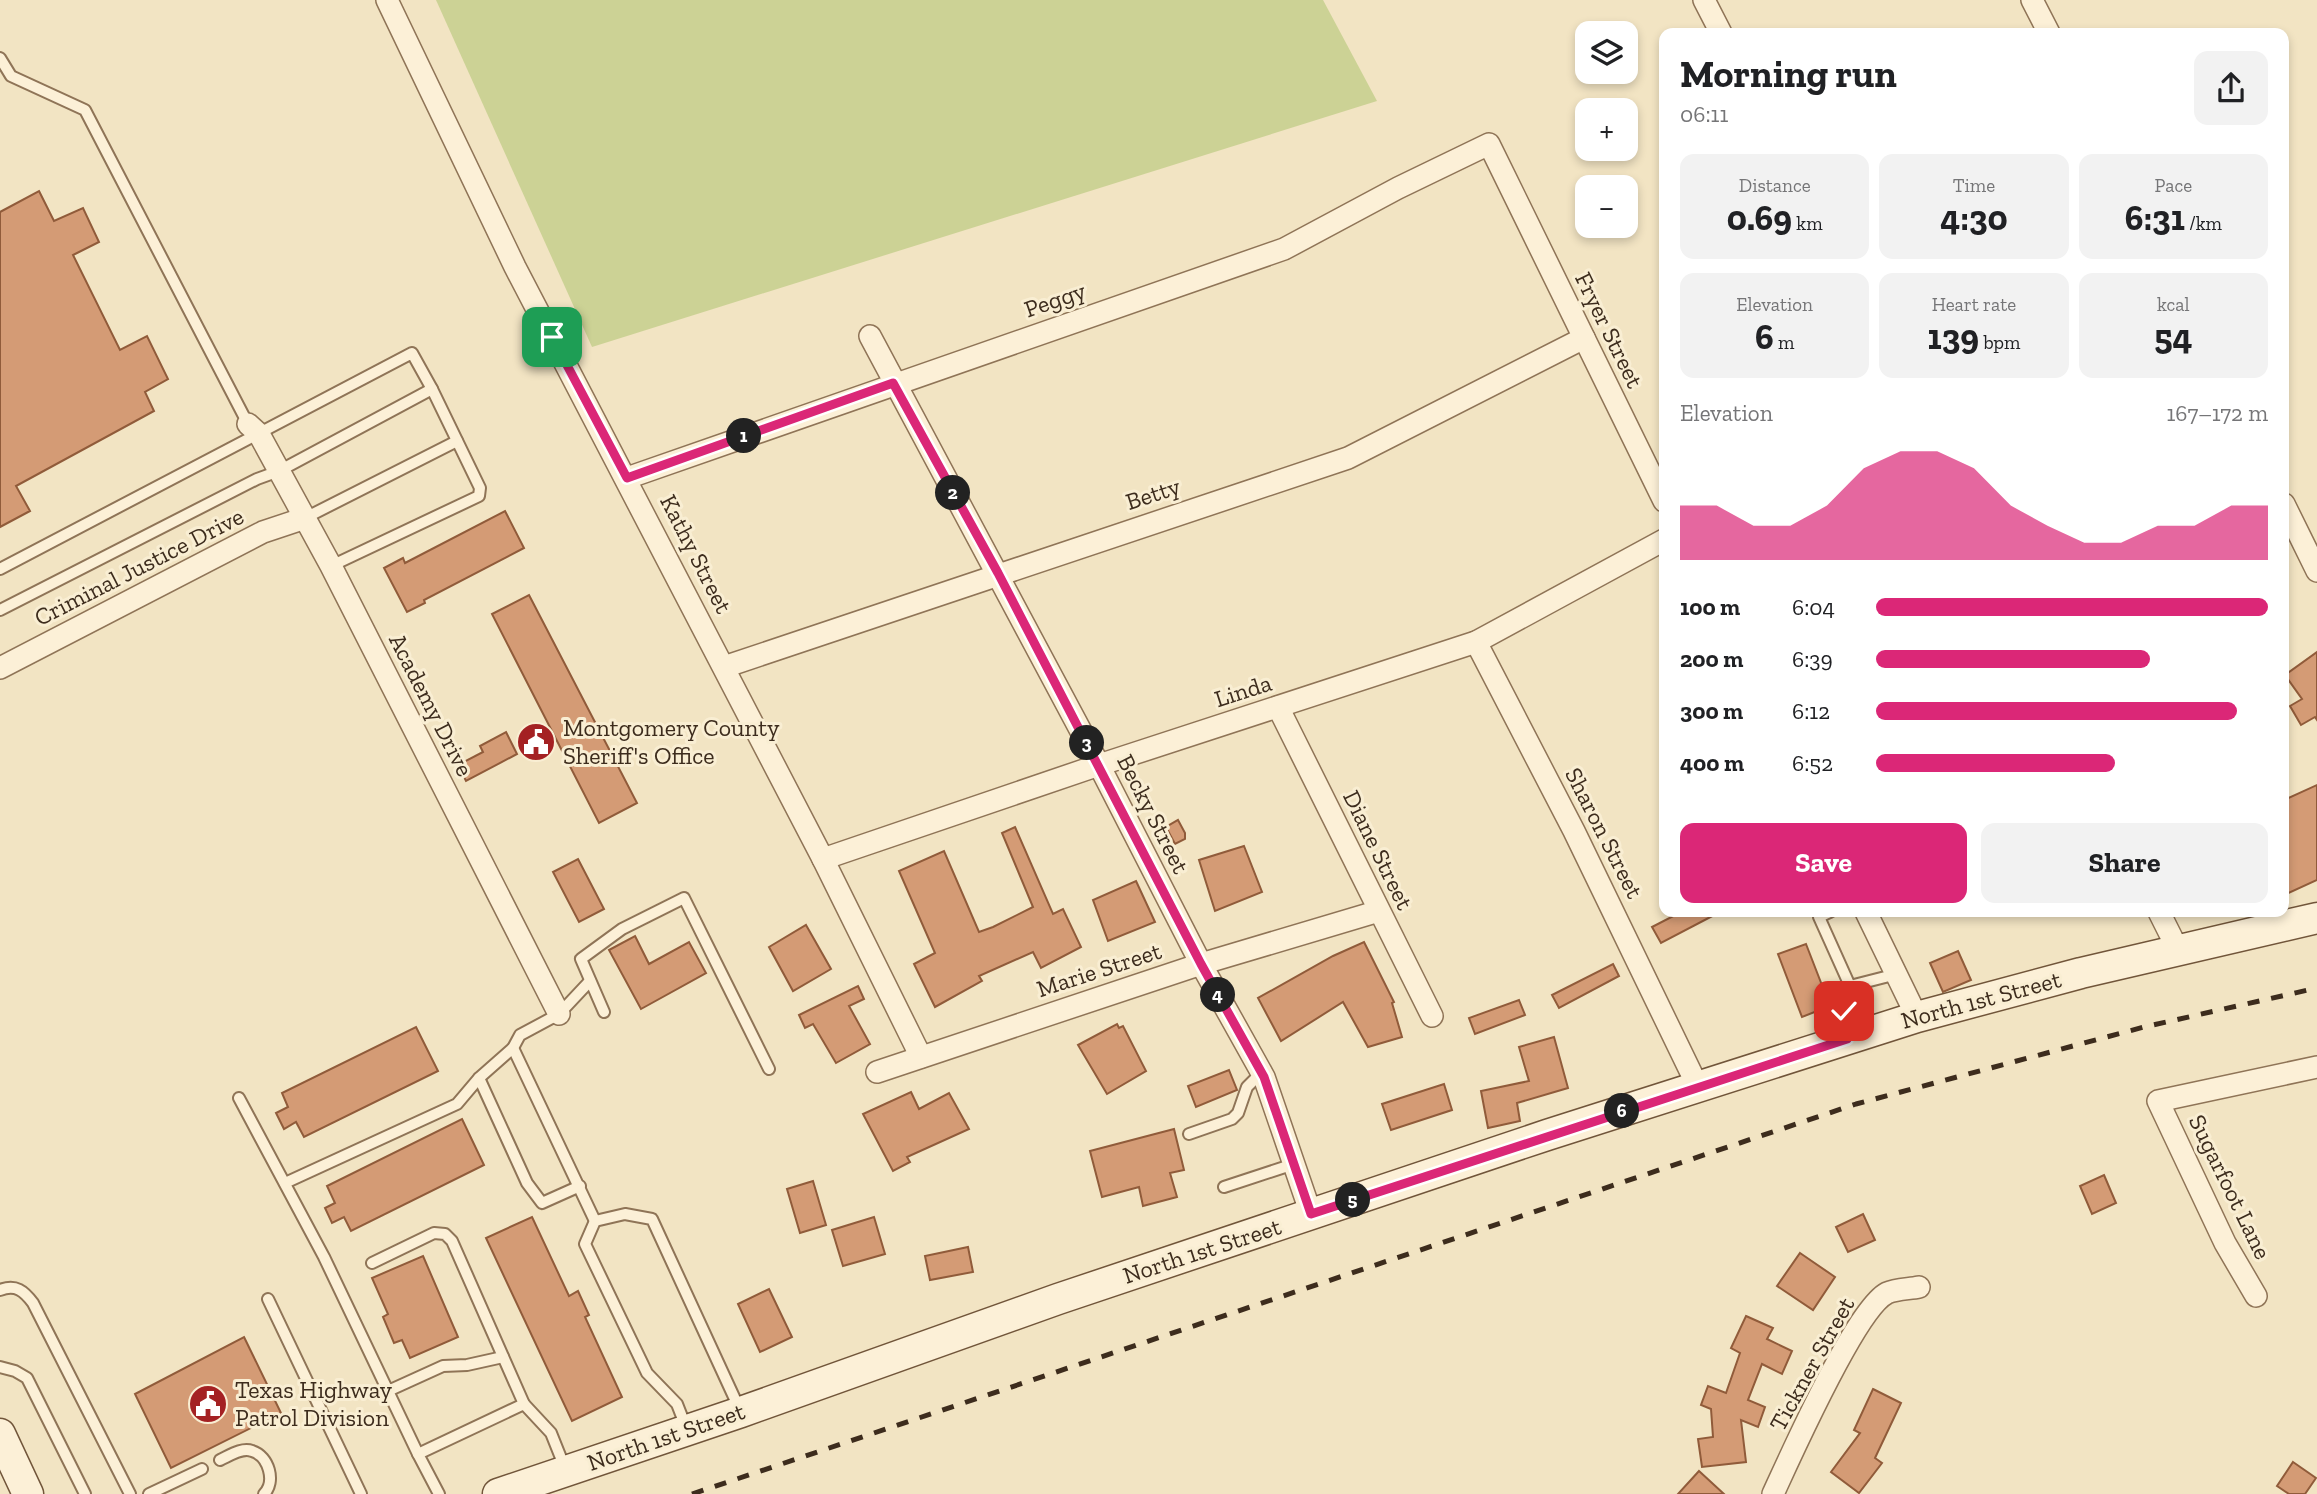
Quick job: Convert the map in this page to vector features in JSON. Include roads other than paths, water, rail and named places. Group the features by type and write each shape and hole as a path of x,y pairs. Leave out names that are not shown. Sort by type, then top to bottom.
{"street":[{"name":"Kathy Street","path":"387,0 515,267 627,478 922,1057"},
{"path":"1704,0 1718,28"},
{"path":"2032,0 2046,28"},
{"name":"Peggy","path":"627,478 893,383 1284,249 1398,188 1489,144"},
{"name":"Fryer Street","path":"1489,144 1659,491"},
{"name":"Becky Street","path":"870,336 1261,1073 1311,1214"},
{"name":"Betty","path":"724,667 998,573 1348,458 1584,338"},
{"name":"Academy Drive","path":"254,429 331,566 559,1014"},
{"path":"2289,514 2317,571"},
{"name":"Criminal Justice Drive","path":"0,668 263,532 305,519"},
{"name":"Linda","path":"823,859 1099,765 1476,642 1659,543"},
{"name":"Sharon Street","path":"1476,642 1574,831 1699,1087"},
{"name":"Diane Street","path":"1278,707 1432,1016"},
{"name":"Marie Street","path":"877,1072 1201,964 1379,911"},
{"path":"1868,917 1917,1017"},
{"path":"2162,917 2178,950"},
{"name":"North 1st Street","path":"498,1494 740,1412 1058,1298 1847,1039 1917,1017 2178,950 2317,918"},
{"name":"Sugarfoot Lane","path":"2256,1296 2225,1243 2158,1101 2317,1067"},
{"name":"Tickner Street","path":"1773,1494 1841,1355 1858,1327 1876,1302 1888,1293 1919,1287"},
{"path":"0,1434 28,1494"}],"lane":[{"path":"0,58 12,76 85,110 254,429"},
{"path":"0,569 254,429 412,353 480,488 479,496 331,566"},
{"path":"0,610 257,479 279,471 432,389"},
{"path":"305,519 457,441"},
{"path":"604,1012 581,959 622,929 684,898 769,1069"},
{"path":"1819,917 1850,986 1844,1011 1847,1039"},
{"path":"1850,986 1896,974"},
{"path":"285,1183 457,1104 479,1078 513,1048 520,1035 559,1014 590,981"},
{"path":"513,1048 595,1221 585,1244 647,1373 677,1404 687,1430"},
{"path":"1189,1134 1232,1119 1238,1114 1247,1087 1261,1073"},
{"path":"479,1078 527,1183 542,1203 580,1186"},
{"path":"239,1098 324,1257 439,1494"},
{"path":"1224,1187 1294,1164"},
{"path":"595,1221 625,1214 652,1219 740,1412"},
{"path":"373,1263 434,1233 444,1234 452,1241 524,1404 551,1433 566,1471"},
{"path":"0,1290 13,1287 25,1292 33,1303 130,1494"},
{"path":"268,1299 361,1494"},
{"path":"388,1391 443,1366 467,1365 502,1357"},
{"path":"0,1367 27,1378 85,1494"},
{"path":"418,1454 524,1404"},
{"path":"220,1460 240,1451 251,1450 260,1455 268,1466 271,1478 269,1489 264,1494"},
{"path":"149,1494 202,1469"}],"railway":[{"path":"692,1494 1856,1104 2144,1027 2317,988"}],"place":[{"name":"Montgomery County Sheriff's Office","path":"536,742"},
{"name":"Texas Highway Patrol Division","path":"208,1404"}]}
